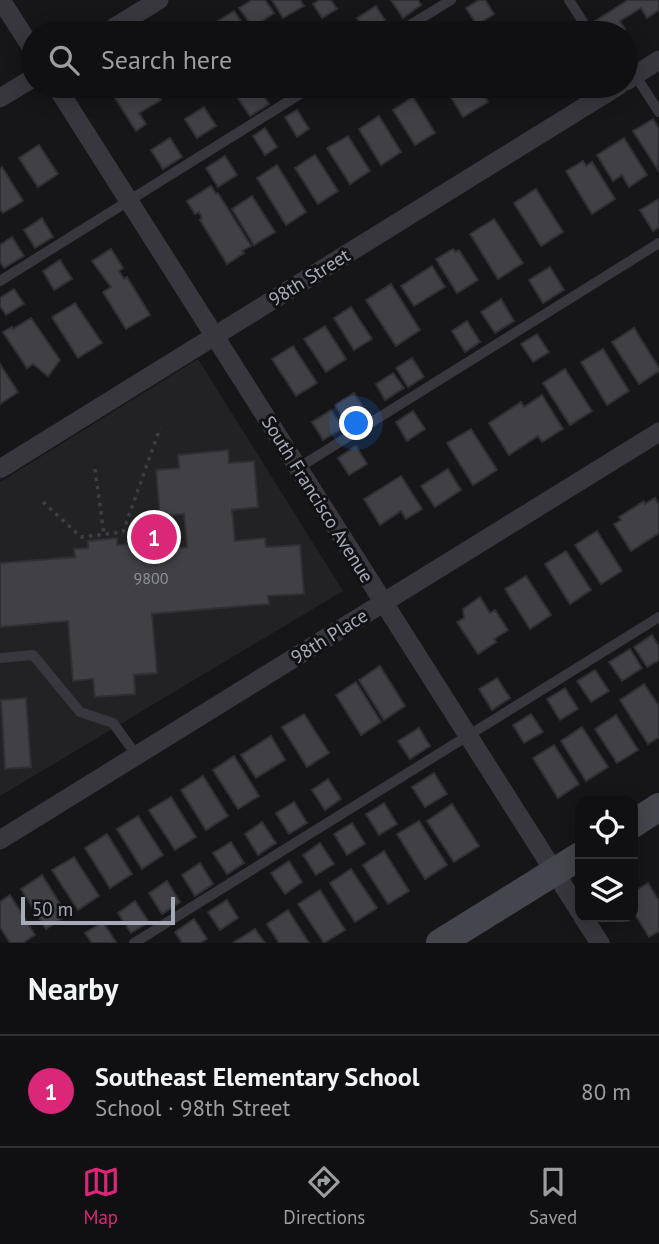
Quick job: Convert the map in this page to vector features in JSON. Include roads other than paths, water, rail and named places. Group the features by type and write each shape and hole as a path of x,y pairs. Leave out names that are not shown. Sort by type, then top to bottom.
{"street":[{"path":"1,0 21,31"},
{"path":"125,21 159,0"},
{"path":"638,73 659,60"},
{"path":"0,98 21,85"},
{"name":"South Francisco Avenue","path":"64,98 575,904"},
{"name":"98th Street","path":"0,469 599,98"},
{"name":"98th Place","path":"0,841 659,432"},
{"path":"638,821 659,807"},
{"path":"440,943 575,859"},
{"path":"586,922 600,943"}],"lane":[{"path":"417,21 451,0"},
{"path":"569,0 582,21"},
{"path":"638,87 659,112"},
{"path":"0,281 294,98"},
{"path":"298,468 659,243"},
{"path":"134,943 659,617"},
{"path":"0,658 33,655 80,712 113,723 137,756"}],"place":[{"name":"Southeast Elementary School","path":"154,537"}]}
